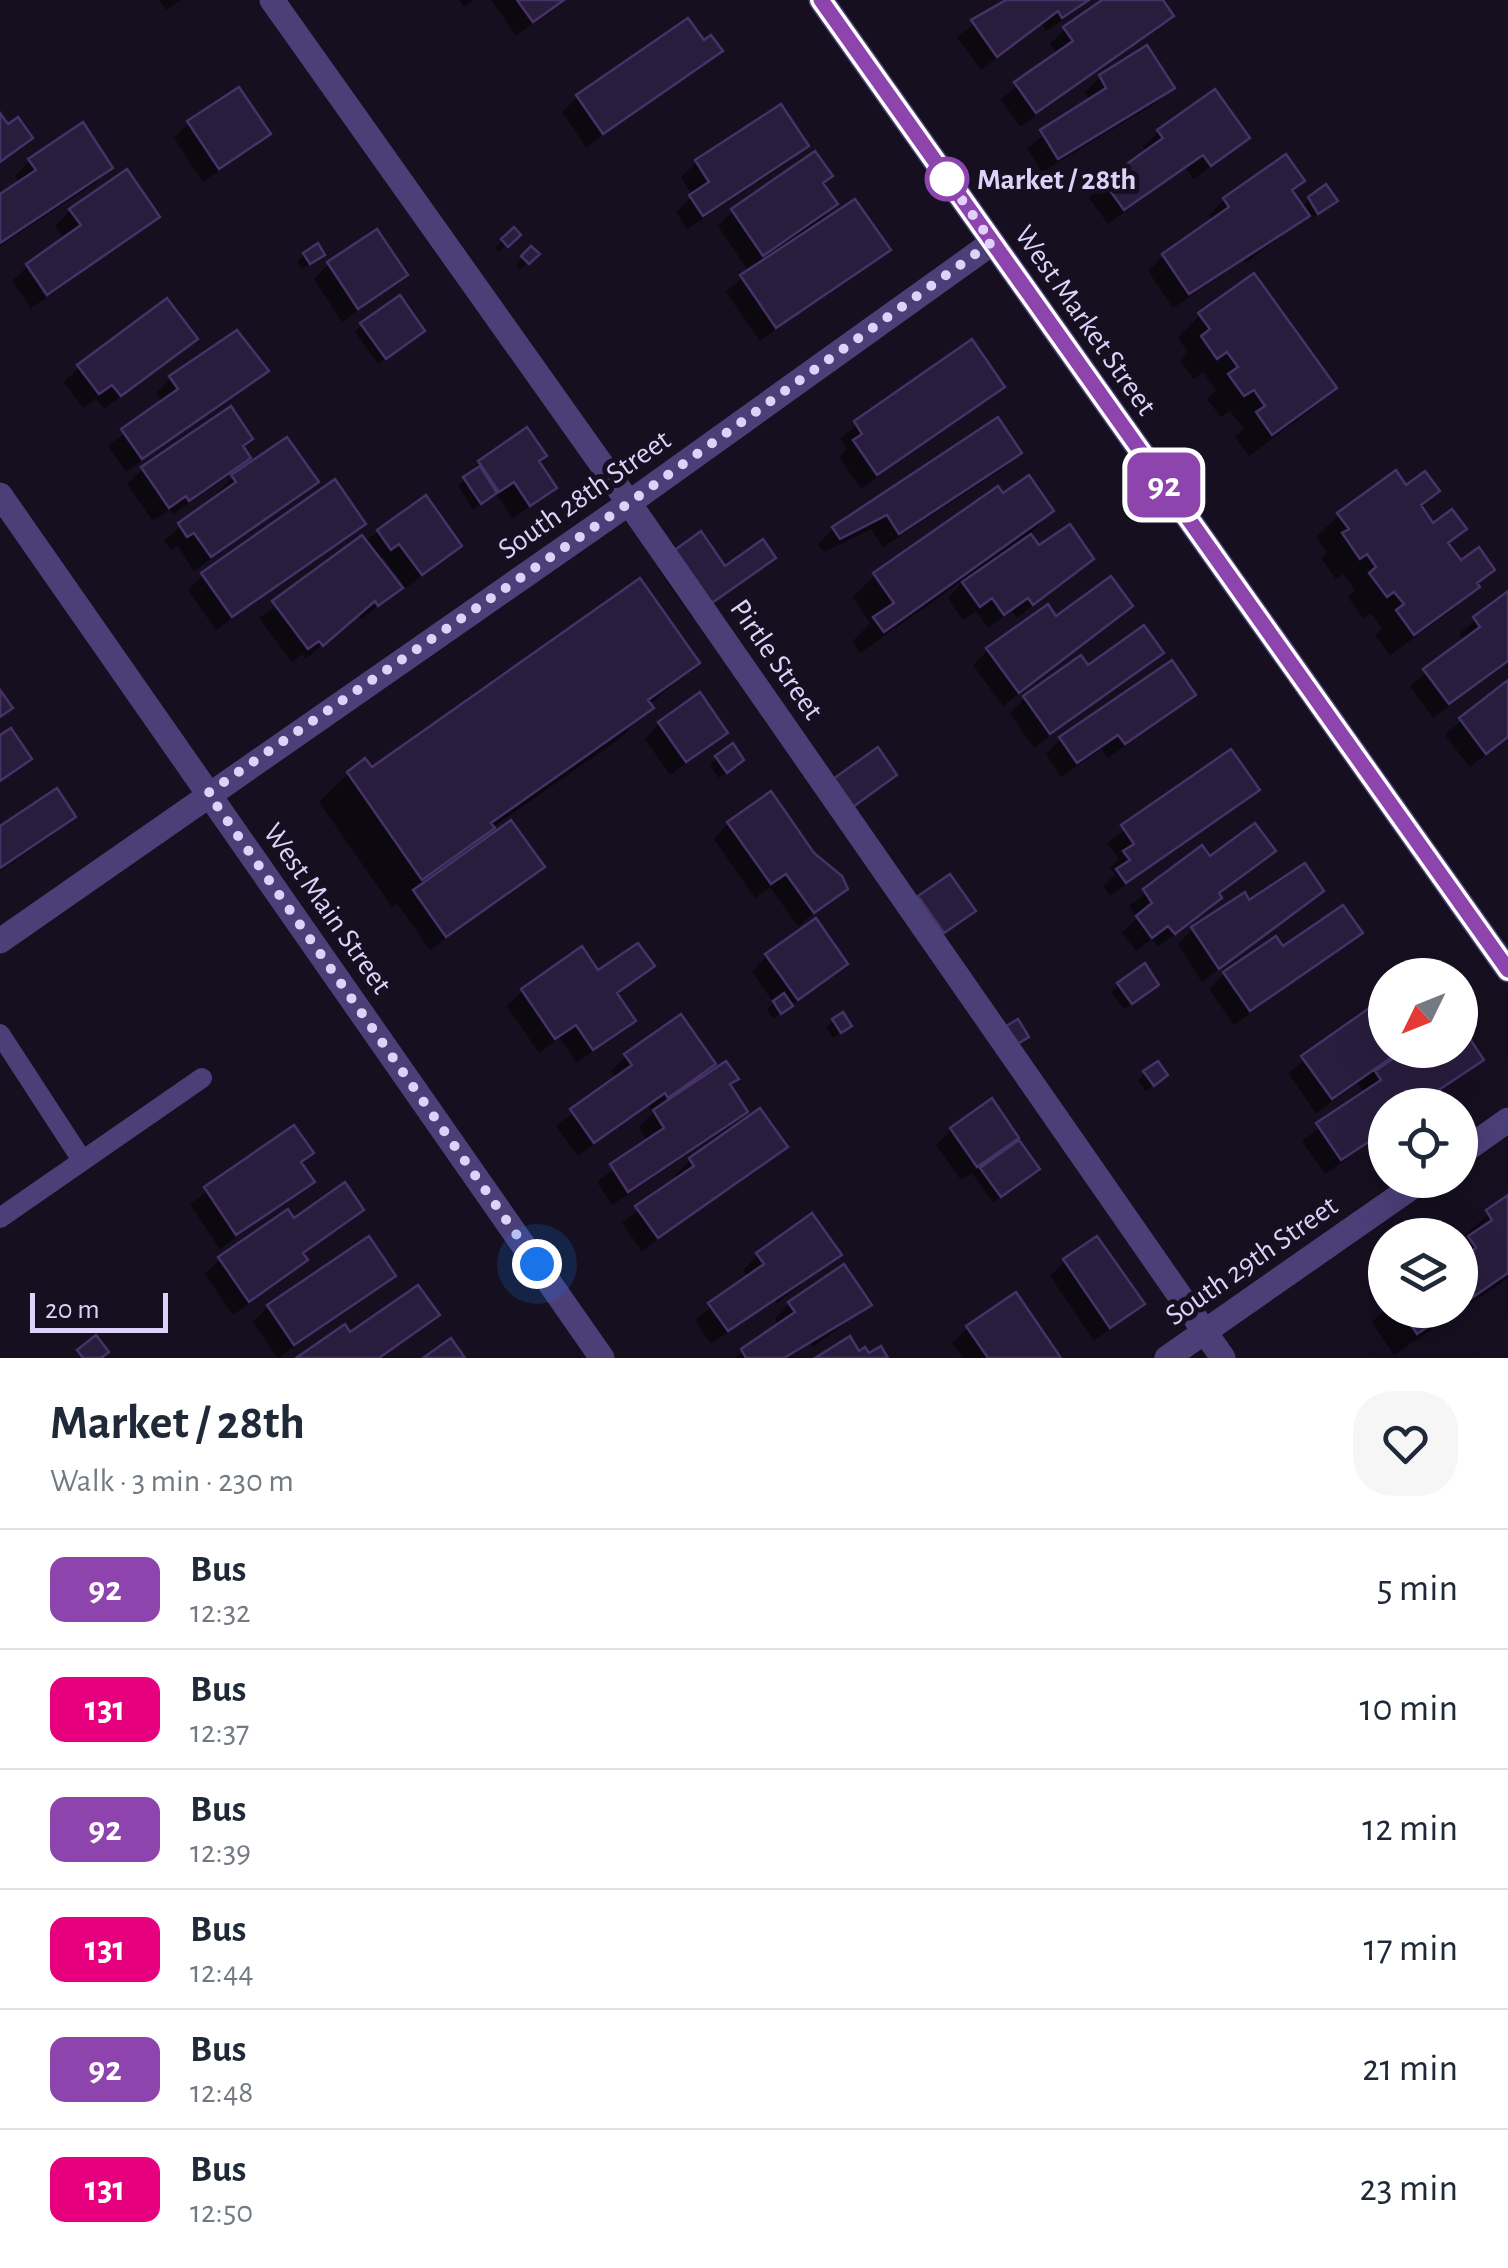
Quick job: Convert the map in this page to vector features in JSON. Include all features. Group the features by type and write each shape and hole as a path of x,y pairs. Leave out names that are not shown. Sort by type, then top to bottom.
{"street":[{"name":"Pirtle Street","path":"272,0 629,503 1223,1358"},
{"name":"West Market Street","path":"821,0 1508,970"},
{"name":"South 28th Street","path":"0,941 629,503 992,242"},
{"name":"West Main Street","path":"0,495 602,1358"},
{"path":"1478,1141 1508,1120"},
{"name":"South 29th Street","path":"1167,1358 1396,1198"}],"lane":[{"path":"0,1034 82,1160"},
{"path":"0,1218 202,1078"}],"building":[{"path":"517,0 564,0 533,22"},
{"path":"1006,0 1089,0 1062,18 1058,11 997,57 971,20"},
{"path":"1102,0 1163,0 1174,16 1036,113 1014,82 1073,41 1063,27"},
{"path":"688,18 704,40 711,35 723,51 603,134 576,95"},
{"path":"1147,45 1175,88 1058,159 1040,130 1106,88 1099,75"},
{"path":"239,87 271,134 219,169 187,121"},
{"path":"1215,89 1250,138 1211,166 1203,155 1124,210 1103,181 1163,138 1157,130"},
{"path":"781,104 809,146 703,216 689,195 709,182 695,160"},
{"path":"0,113 8,124 18,117 33,138 0,162"},
{"path":"83,122 113,168 0,243 0,194 36,170 28,159"},
{"path":"815,151 833,176 823,183 838,204 763,256 731,209"},
{"path":"1286,154 1305,181 1292,190 1310,216 1189,294 1162,254 1229,207 1223,198"},
{"path":"127,169 160,217 47,295 26,264 81,225 69,209"},
{"path":"1326,184 1338,201 1318,214 1308,197"},
{"path":"855,199 891,250 776,328 740,275"},
{"path":"514,227 521,235 508,247 501,239"},
{"path":"377,229 408,275 358,309 327,262"},
{"path":"318,243 325,255 310,264 303,253"},
{"path":"531,246 540,254 529,264 521,256"},
{"path":"1254,273 1337,388 1272,435 1256,412 1265,406 1254,390 1244,396 1228,374 1238,367 1227,352 1217,359 1201,336 1210,329 1198,313"},
{"path":"400,295 425,331 386,359 360,323"},
{"path":"167,298 198,339 121,396 112,385 99,394 77,365"},
{"path":"237,330 269,371 142,459 121,429 178,389 169,376"},
{"path":"972,339 1005,387 877,475 853,440 862,434 854,421"},
{"path":"231,406 253,439 243,446 251,458 189,501 186,496 169,508 141,467"},
{"path":"998,417 1022,453 899,534 887,515 840,539 832,527"},
{"path":"527,427 547,456 539,461 557,488 530,506 514,482 499,492 478,461"},
{"path":"287,437 319,482 211,557 194,533 187,537 178,523 236,482 231,475"},
{"path":"480,466 497,493 481,504 463,477"},
{"path":"1396,470 1406,485 1425,471 1440,491 1421,505 1433,523 1452,509 1467,529 1448,543 1461,560 1479,547 1495,570 1477,583 1480,587 1414,635 1396,610 1404,604 1394,592 1387,597 1369,573 1376,567 1367,554 1360,559 1342,533 1349,529 1337,513"},
{"path":"1029,475 1054,511 884,632 873,617 894,603 873,573 998,486 1003,493"},
{"path":"335,479 366,524 232,617 201,573"},
{"path":"426,495 462,546 422,575 399,544 391,550 377,530"},
{"path":"1070,524 1094,559 1033,605 1028,598 1004,615 992,598 980,607 962,582 1031,534 1039,545"},
{"path":"701,531 725,566 763,539 776,558 709,605 672,552"},
{"path":"362,535 403,588 378,606 375,601 323,646 319,641 308,649 272,601"},
{"path":"1111,576 1133,606 1019,693 986,648 1048,604 1056,616"},
{"path":"640,578 700,663 648,700 654,708 491,823 495,828 422,880 347,772 365,758 372,767"},
{"path":"1508,591 1508,661 1449,704 1423,669 1480,627 1473,617"},
{"path":"1144,625 1164,653 1050,734 1023,696 1081,655 1088,665"},
{"path":"1172,660 1196,695 1125,744 1118,735 1077,763 1059,737"},
{"path":"1508,680 1508,737 1486,754 1459,718"},
{"path":"0,690 13,708 0,717"},
{"path":"700,692 728,733 686,762 658,722"},
{"path":"11,728 32,759 0,781 0,735"},
{"path":"733,743 744,760 727,773 715,756"},
{"path":"878,747 897,775 846,812 826,784"},
{"path":"1231,749 1260,790 1126,883 1116,869 1130,860 1123,851 1134,844 1121,825"},
{"path":"57,788 76,817 0,868 0,826"},
{"path":"771,791 814,853 842,876 848,889 814,913 786,874 771,884 727,822"},
{"path":"511,820 545,867 446,937 413,890"},
{"path":"1255,823 1276,851 1219,893 1222,898 1175,934 1168,926 1152,938 1136,916 1152,903 1143,889 1202,845 1210,856"},
{"path":"1305,863 1324,891 1219,969 1191,927 1245,892 1249,900"},
{"path":"950,874 976,911 944,933 918,896"},
{"path":"1343,905 1363,933 1250,1011 1223,972 1276,936 1283,946"},
{"path":"816,918 848,964 798,1000 765,954"},
{"path":"638,943 655,966 617,993 636,1021 593,1050 576,1025 555,1039 521,989 582,946 598,970"},
{"path":"1145,963 1159,985 1132,1004 1117,983"},
{"path":"784,993 793,1006 781,1014 773,1001"},
{"path":"1368,1009 1368,1068 1376,1068 1332,1099 1301,1056"},
{"path":"843,1012 852,1026 841,1033 832,1019"},
{"path":"681,1014 716,1064 668,1098 665,1093 594,1143 570,1109 632,1065 624,1054"},
{"path":"1018,1019 1029,1037 1009,1049 998,1031"},
{"path":"726,1061 739,1079 730,1084 748,1112 628,1192 610,1164 664,1128 653,1110"},
{"path":"1158,1061 1168,1075 1154,1086 1143,1071"},
{"path":"1472,1068 1442,1088 1369,1088 1381,1080 1375,1071"},
{"path":"1368,1089 1368,1142 1341,1160 1316,1123"},
{"path":"992,1098 1019,1138 977,1167 950,1128"},
{"path":"760,1108 788,1147 658,1238 635,1206 694,1166 689,1158"},
{"path":"294,1125 314,1153 301,1162 315,1182 236,1235 204,1187"},
{"path":"1019,1140 1040,1169 1001,1197 980,1168"},
{"path":"345,1182 364,1210 303,1253 308,1260 249,1302 218,1257 288,1209 294,1218"},
{"path":"1508,1195 1508,1273 1478,1294 1478,1229 1492,1220 1486,1210"},
{"path":"812,1213 842,1255 728,1331 708,1303 764,1264 756,1253"},
{"path":"369,1236 396,1276 294,1345 267,1305"},
{"path":"1097,1236 1145,1304 1110,1328 1063,1259"},
{"path":"844,1264 872,1305 784,1358 746,1358 741,1349 795,1312 788,1302"},
{"path":"418,1285 440,1315 379,1358 296,1358 345,1324 350,1332"},
{"path":"1016,1292 1061,1358 988,1358 966,1326"},
{"path":"96,1335 109,1352 101,1358 83,1358 77,1350"},
{"path":"850,1336 859,1351 865,1347 869,1353 881,1346 888,1358 815,1358"},
{"path":"451,1338 465,1358 423,1358"}],"bus line":[{"name":"92","path":"821,0 1508,970"}],"place":[{"name":"Market / 28th","path":"947,179"}],"route":[{"path":"537,1264 208,793 629,503 992,242 947,179"}]}
